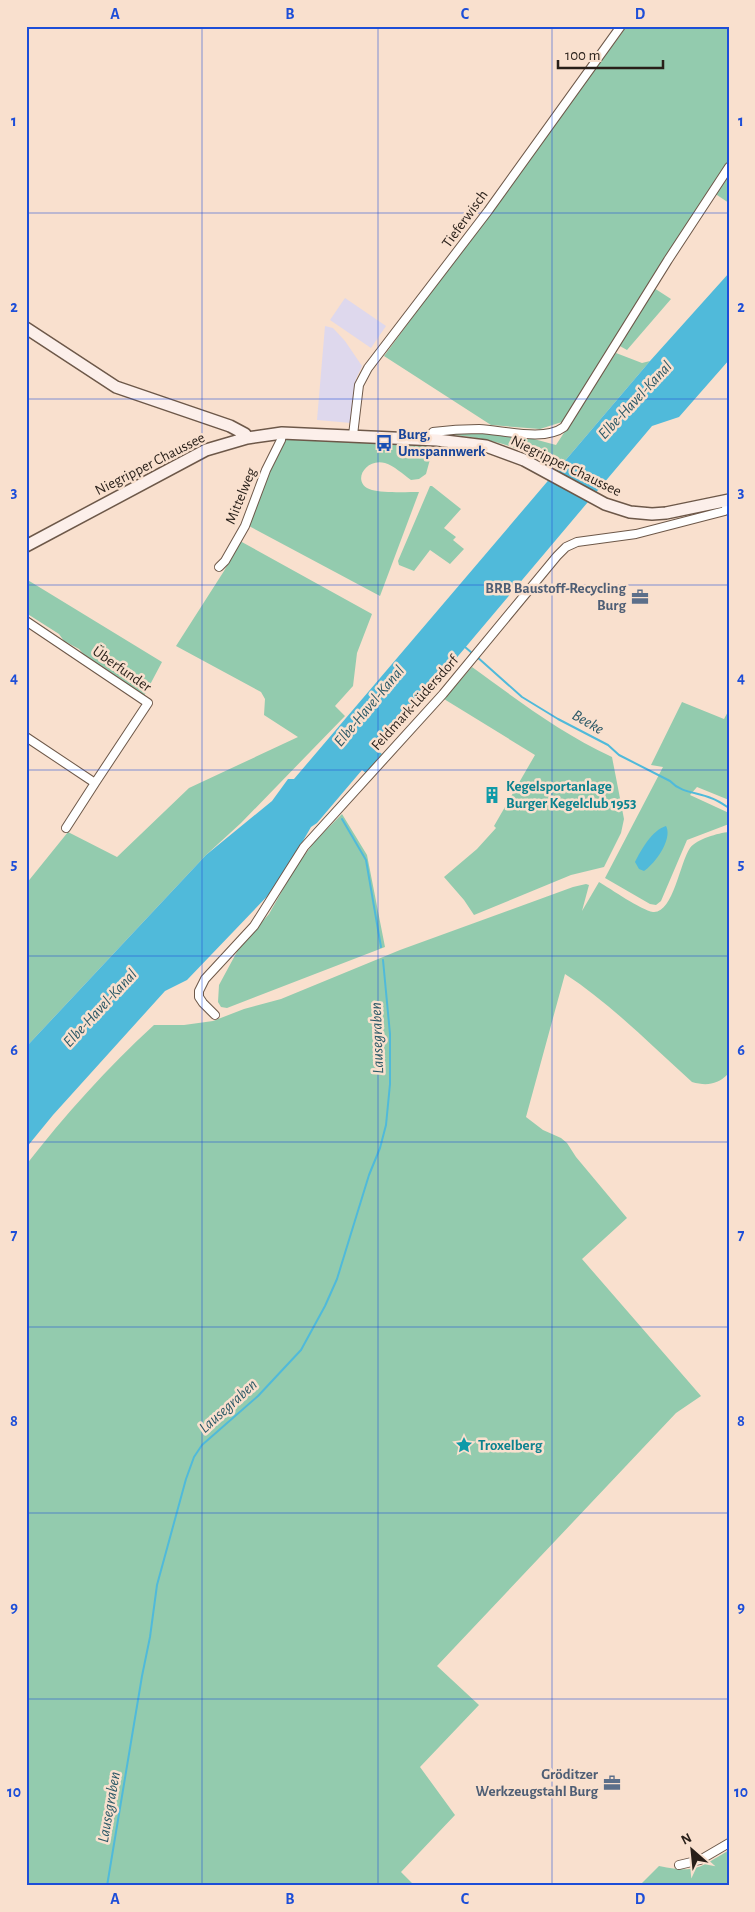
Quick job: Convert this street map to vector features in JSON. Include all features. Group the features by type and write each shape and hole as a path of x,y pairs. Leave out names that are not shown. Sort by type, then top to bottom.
{"main road":[{"path":"26,328 116,387 230,426 245,434 247,438"},
{"name":"Niegripper Chaussee","path":"26,546 198,454 247,438 282,433 353,435 486,446 512,455 549,473 598,501 620,510 652,514 729,500"}],"street":[{"name":"Tieferwisch","path":"353,435 359,385 368,368 482,218 621,26"},
{"path":"427,440 433,432 460,429 540,435 550,434 564,428 668,260 729,168"},
{"name":"Mittelweg","path":"219,567 225,561 245,526 266,470 281,440 282,433"},
{"name":"Feldmark-Lüdersdorf","path":"215,1015 199,997 199,991 205,979 254,926 304,847 431,708 557,556 571,544 595,538 636,534 725,511 729,500"},
{"name":"Überfunder","path":"26,620 148,703 66,828"},
{"path":"26,737 95,783"},
{"path":"678,1865 700,1860 729,1843"}],"shaded area":[{"path":"345,298 386,326 371,348 330,320"},
{"path":"325,326 333,328 345,341 362,366 356,379 351,423 317,420"}],"green space":[{"path":"627,26 729,26 729,41 727,44 729,45 729,162 562,422 540,429 491,425 384,356"},
{"path":"729,172 729,203 714,193"},
{"path":"654,288 671,299 627,350 618,345"},
{"path":"616,353 642,363 650,361 558,469 530,454 503,444 489,440 443,434 477,432 519,435 556,445"},
{"path":"288,439 427,446 432,452 426,474 419,479 411,480 395,468 378,462 366,467 361,477 365,487 372,490 419,492 380,596 249,526 263,485 283,441"},
{"path":"430,486 461,509 444,528 456,537 453,540 464,549 450,564 430,550 414,571 399,565 398,561"},
{"path":"240,541 372,614 357,653 353,686 335,706 345,716 241,823 206,855 26,1047 26,884 68,832 117,857 189,788 298,737 264,715 265,699 261,692 176,646 224,571"},
{"path":"26,579 162,662 144,696 86,657 79,649 64,641 59,634 26,613"},
{"path":"472,667 557,727 612,757 624,819 621,833 604,867 571,875 474,915 444,877 477,849 496,828 494,826 535,755 444,699"},
{"path":"682,702 724,719 729,710 729,800 697,787 690,795 729,813 729,824 687,840 661,901 656,905 650,904 605,878 663,767 651,765"},
{"path":"342,814 367,855 385,947 227,1008 221,1007 218,1002 219,985 239,948 269,914 295,868 315,841"},
{"path":"729,832 728,1074 711,1084 692,1082 615,1012 565,974 526,1117 543,1130 561,1138 567,1143 576,1157 627,1218 582,1259 701,1396 676,1413 437,1666 479,1705 420,1767 455,1815 401,1872 415,1886 26,1886 26,1165 87,1092 154,1025 184,1025 213,1021 244,1009 281,999 400,950 573,887 586,884 589,885 582,911 599,882 641,907 653,912 660,910 666,905 671,896 690,848 703,839"},
{"path":"729,1850 729,1886 639,1886 659,1866 681,1869 696,1868"}],"water":[{"name":"Elbe-Havel-Kanal","path":"729,273 729,360 679,417 652,426 378,751 382,754 366,773 362,770 317,823 311,827 277,886 187,980 165,991 53,1115 26,1148 26,1047 206,855 272,801 288,779 294,779 650,361"},
{"path":"666,826 668,831 667,838 662,851 648,868 644,871 639,869 635,862 644,846 656,832"}],"waterway":[{"name":"Beeke","path":"465,647 472,653"},
{"name":"Beeke","path":"476,656 522,697 558,719 608,745 619,755 670,781 679,788 706,796 729,808"},
{"name":"Lausegraben","path":"342,819 366,860 381,947"},
{"name":"Lausegraben","path":"107,1886 150,1637 157,1585 186,1479 194,1457 202,1445 258,1396 301,1350 325,1306 337,1279 369,1175 380,1148 386,1125 390,1084 390,1034 383,960"}],"place":[{"name":"Burg, Umspannwerk","path":"384,443"},
{"name":"BRB Baustoff-Recycling Burg","path":"640,597"},
{"name":"Kegelsportanlage Burger Kegelclub 1953","path":"492,795"},
{"name":"Troxelberg","path":"464,1445"},
{"name":"Gröditzer Werkzeugstahl Burg","path":"612,1783"}]}
